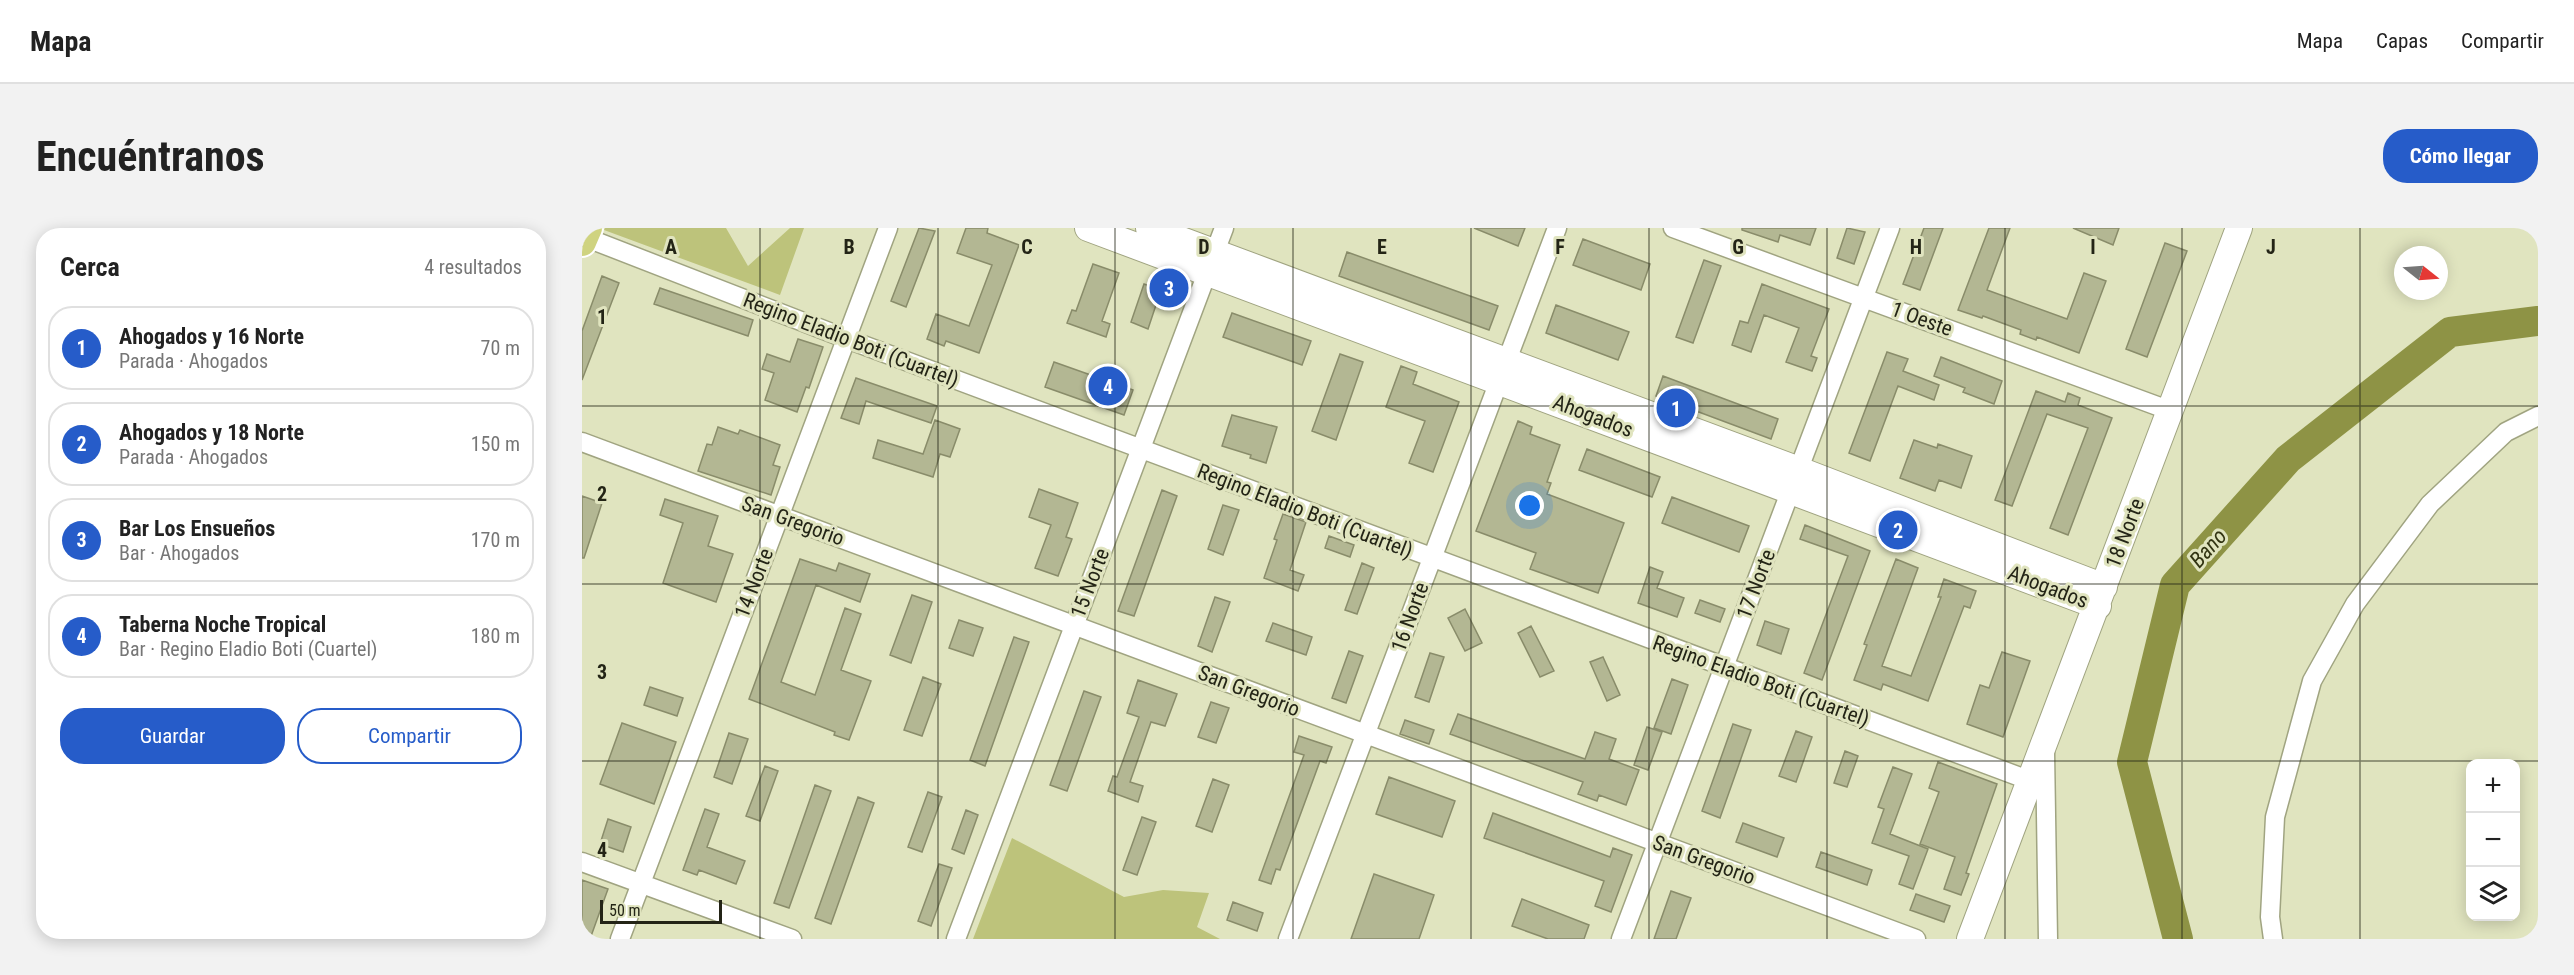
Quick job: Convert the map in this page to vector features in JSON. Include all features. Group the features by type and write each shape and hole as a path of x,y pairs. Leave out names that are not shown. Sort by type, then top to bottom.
{"main road":[{"name":"Ahogados","path":"1088,228 1211,262 2101,596"},
{"name":"Ahogados","path":"1149,228 1211,262"},
{"name":"18 Norte","path":"1970,939 2171,411 2238,228"}],"street":[{"name":"14 Norte","path":"620,939 888,228"},
{"name":"15 Norte","path":"956,939 1224,228"},
{"name":"16 Norte","path":"1287,939 1367,735 1557,228"},
{"name":"1 Oeste","path":"1674,228 2171,411"},
{"name":"17 Norte","path":"1621,939 1890,228"},
{"name":"Regino Eladio Boti (Cuartel)","path":"584,236 847,339 2031,781"},
{"path":"2273,939 2271,917 2275,817 2312,681 2355,604 2430,504 2506,432 2538,416"},
{"name":"San Gregorio","path":"582,442 1916,939"},
{"path":"2045,745 2048,939"},
{"path":"582,862 792,939"}],"green space":[{"path":"605,228 726,228 748,266 790,228 804,228 780,295 604,230"},
{"path":"1012,838 1124,897 1163,890 1209,893 1197,927 1220,939 973,939"}],"building":[{"path":"919,228 935,231 906,307 891,301"},
{"path":"966,228 988,228 987,233 1019,245 979,353 946,341 944,346 927,339 936,314 969,326 992,265 957,253"},
{"path":"1474,228 1525,228 1518,246"},
{"path":"1742,228 1816,228 1810,245 1780,235 1778,242 1742,230"},
{"path":"1847,228 1865,232 1854,264 1837,258"},
{"path":"1924,228 1943,228 1920,290 1903,284"},
{"path":"1989,228 2010,228 1987,290 2067,319 2084,273 2106,281 2079,353 2037,337 2036,340 2020,334 2021,330 1983,316 1982,318 1958,310"},
{"path":"2073,228 2119,228 2113,245"},
{"path":"1583,239 1650,264 1641,290 1573,265"},
{"path":"2165,243 2187,251 2147,357 2126,349"},
{"path":"1347,252 1498,306 1489,330 1339,276"},
{"path":"1704,260 1721,266 1693,343 1676,337"},
{"path":"1093,264 1119,273 1102,321 1110,324 1106,337 1067,323 1072,310 1076,311"},
{"path":"602,276 619,283 582,380 582,331"},
{"path":"1144,284 1161,290 1148,329 1131,322"},
{"path":"1762,284 1829,309 1811,356 1817,358 1812,371 1786,362 1799,328 1764,315 1751,352 1732,345 1740,321 1748,323"},
{"path":"660,288 753,320 748,336 654,304"},
{"path":"1556,305 1629,332 1618,360 1546,333"},
{"path":"1232,313 1311,341 1302,365 1223,337"},
{"path":"798,339 823,347 809,388 806,387 797,412 765,400 774,373 762,369 767,354 790,362"},
{"path":"1887,352 1908,359 1903,371 1939,385 1934,400 1898,386 1870,461 1849,453"},
{"path":"1340,354 1363,362 1336,440 1312,431"},
{"path":"1941,357 2002,381 1994,404 1963,392 1965,388 1934,376"},
{"path":"1054,362 1133,390 1124,415 1045,387"},
{"path":"1401,366 1417,372 1413,384 1459,402 1433,472 1409,463 1425,421 1386,407"},
{"path":"1663,376 1778,419 1771,439 1656,396"},
{"path":"856,378 937,406 931,423 866,401 859,424 841,418"},
{"path":"2036,391 2065,402 2068,393 2080,398 2078,405 2112,418 2068,535 2050,528 2088,428 2047,414 2012,506 1995,500"},
{"path":"1232,415 1277,427 1266,463 1250,458 1251,455 1222,446"},
{"path":"935,420 960,429 950,457 940,454 933,477 873,458 878,440 923,454"},
{"path":"1518,421 1532,427 1530,434 1560,445 1547,482 1551,483 1547,494 1624,523 1598,593 1530,569 1536,553 1476,531"},
{"path":"718,427 738,434 740,430 780,445 773,465 780,467 771,495 698,471 707,444 712,445"},
{"path":"1914,440 1937,448 1938,444 1972,456 1961,488 1939,480 1935,491 1900,478"},
{"path":"1587,449 1660,477 1652,497 1579,470"},
{"path":"1039,489 1078,503 1066,537 1072,539 1058,576 1035,568 1051,525 1029,517"},
{"path":"1162,490 1177,496 1134,616 1118,611"},
{"path":"582,496 602,503 584,558 582,558"},
{"path":"1672,497 1749,526 1739,552 1662,523"},
{"path":"665,499 718,516 708,546 733,554 716,602 663,583 683,523 660,515"},
{"path":"1223,505 1239,510 1223,555 1208,549"},
{"path":"1283,514 1306,522 1290,570 1304,575 1298,591 1264,578"},
{"path":"1805,525 1870,551 1822,680 1804,673 1848,556 1800,539"},
{"path":"1329,536 1354,545 1350,557 1325,548"},
{"path":"800,559 836,571 839,563 870,574 860,602 816,585 781,682 815,695 845,608 861,614 841,670 871,681 849,740 834,735 835,732 749,699"},
{"path":"1896,559 1918,568 1882,666 1911,676 1941,597 1938,597 1944,579 1976,591 1970,608 1964,606 1928,701 1883,684 1881,690 1854,680 1867,645 1864,644"},
{"path":"1362,563 1374,568 1357,614 1345,610"},
{"path":"1650,567 1663,572 1657,588 1684,598 1677,617 1638,603"},
{"path":"912,595 932,602 911,663 890,655"},
{"path":"1215,597 1230,602 1212,652 1198,646"},
{"path":"1700,600 1725,609 1720,622 1695,613"},
{"path":"1465,609 1482,643 1465,651 1448,618"},
{"path":"959,620 983,628 973,656 949,648"},
{"path":"1765,621 1789,629 1781,654 1757,645"},
{"path":"1273,623 1312,637 1306,655 1266,641"},
{"path":"1531,626 1554,671 1540,677 1518,633"},
{"path":"1014,637 1029,642 985,766 970,760"},
{"path":"1349,651 1363,656 1346,703 1332,698"},
{"path":"2002,652 2030,661 2003,737 1967,724 1980,685 1989,688"},
{"path":"1430,653 1444,657 1429,702 1415,697"},
{"path":"1603,657 1620,695 1607,701 1590,662"},
{"path":"923,677 941,684 922,736 904,730"},
{"path":"1672,679 1688,685 1671,734 1654,728"},
{"path":"1138,680 1177,694 1165,726 1151,722 1130,782 1143,786 1138,802 1108,791 1113,776 1117,777 1139,717 1127,713"},
{"path":"650,687 683,698 677,716 644,705"},
{"path":"1084,691 1101,697 1067,791 1050,785"},
{"path":"1211,702 1229,708 1216,743 1198,737"},
{"path":"1458,714 1585,759 1595,732 1616,739 1609,759 1639,770 1626,805 1599,795 1597,801 1578,794 1583,782 1450,734"},
{"path":"1405,720 1434,730 1429,744 1400,734"},
{"path":"622,723 676,742 654,804 600,784"},
{"path":"1733,724 1751,730 1720,818 1702,811"},
{"path":"1647,727 1662,732 1648,770 1634,765"},
{"path":"1796,731 1812,737 1796,782 1779,776"},
{"path":"729,733 748,739 732,784 714,777"},
{"path":"1299,736 1332,747 1326,763 1320,761 1280,870 1276,869 1271,884 1259,880 1304,755 1294,752"},
{"path":"1845,751 1858,756 1847,787 1834,783"},
{"path":"1938,762 1997,784 1966,873 1969,874 1961,895 1944,889 1955,857 1920,844 1939,792 1929,788"},
{"path":"765,766 778,771 760,821 746,816"},
{"path":"1893,767 1912,774 1890,834 1928,849 1913,889 1899,884 1909,856 1872,843 1884,809 1878,807"},
{"path":"1389,777 1455,801 1442,837 1376,814"},
{"path":"1213,779 1229,785 1212,832 1196,826"},
{"path":"815,785 831,791 789,908 774,903"},
{"path":"928,792 942,797 922,852 908,847"},
{"path":"858,797 874,803 831,924 815,918"},
{"path":"705,809 719,814 707,847 745,861 736,884 699,870 697,875 683,870"},
{"path":"966,810 978,815 964,854 952,849"},
{"path":"1493,813 1610,857 1613,848 1632,855 1611,912 1595,906 1604,881 1484,838"},
{"path":"1142,817 1156,822 1137,875 1123,870"},
{"path":"608,819 631,827 623,852 600,844"},
{"path":"1743,823 1784,838 1777,857 1736,842"},
{"path":"1821,852 1872,870 1867,885 1816,867"},
{"path":"939,864 952,868 931,926 918,921"},
{"path":"1374,874 1434,895 1419,939 1351,939"},
{"path":"582,880 608,889 590,939 582,939"},
{"path":"1671,891 1691,898 1676,939 1654,939"},
{"path":"1916,894 1950,906 1944,922 1910,910"},
{"path":"1522,899 1589,925 1584,939 1548,939 1512,926"},
{"path":"1233,902 1263,913 1257,931 1227,920"}],"waterway":[{"name":"Bano","path":"2178,939 2132,762 2175,585 2288,459 2450,332 2538,321"}],"place":[{"name":"Bar Los Ensueños","path":"1169,288"},
{"name":"Taberna Noche Tropical","path":"1108,386"},
{"name":"Ahogados y 16 Norte","path":"1676,408"},
{"name":"Ahogados y 18 Norte","path":"1898,530"}]}
